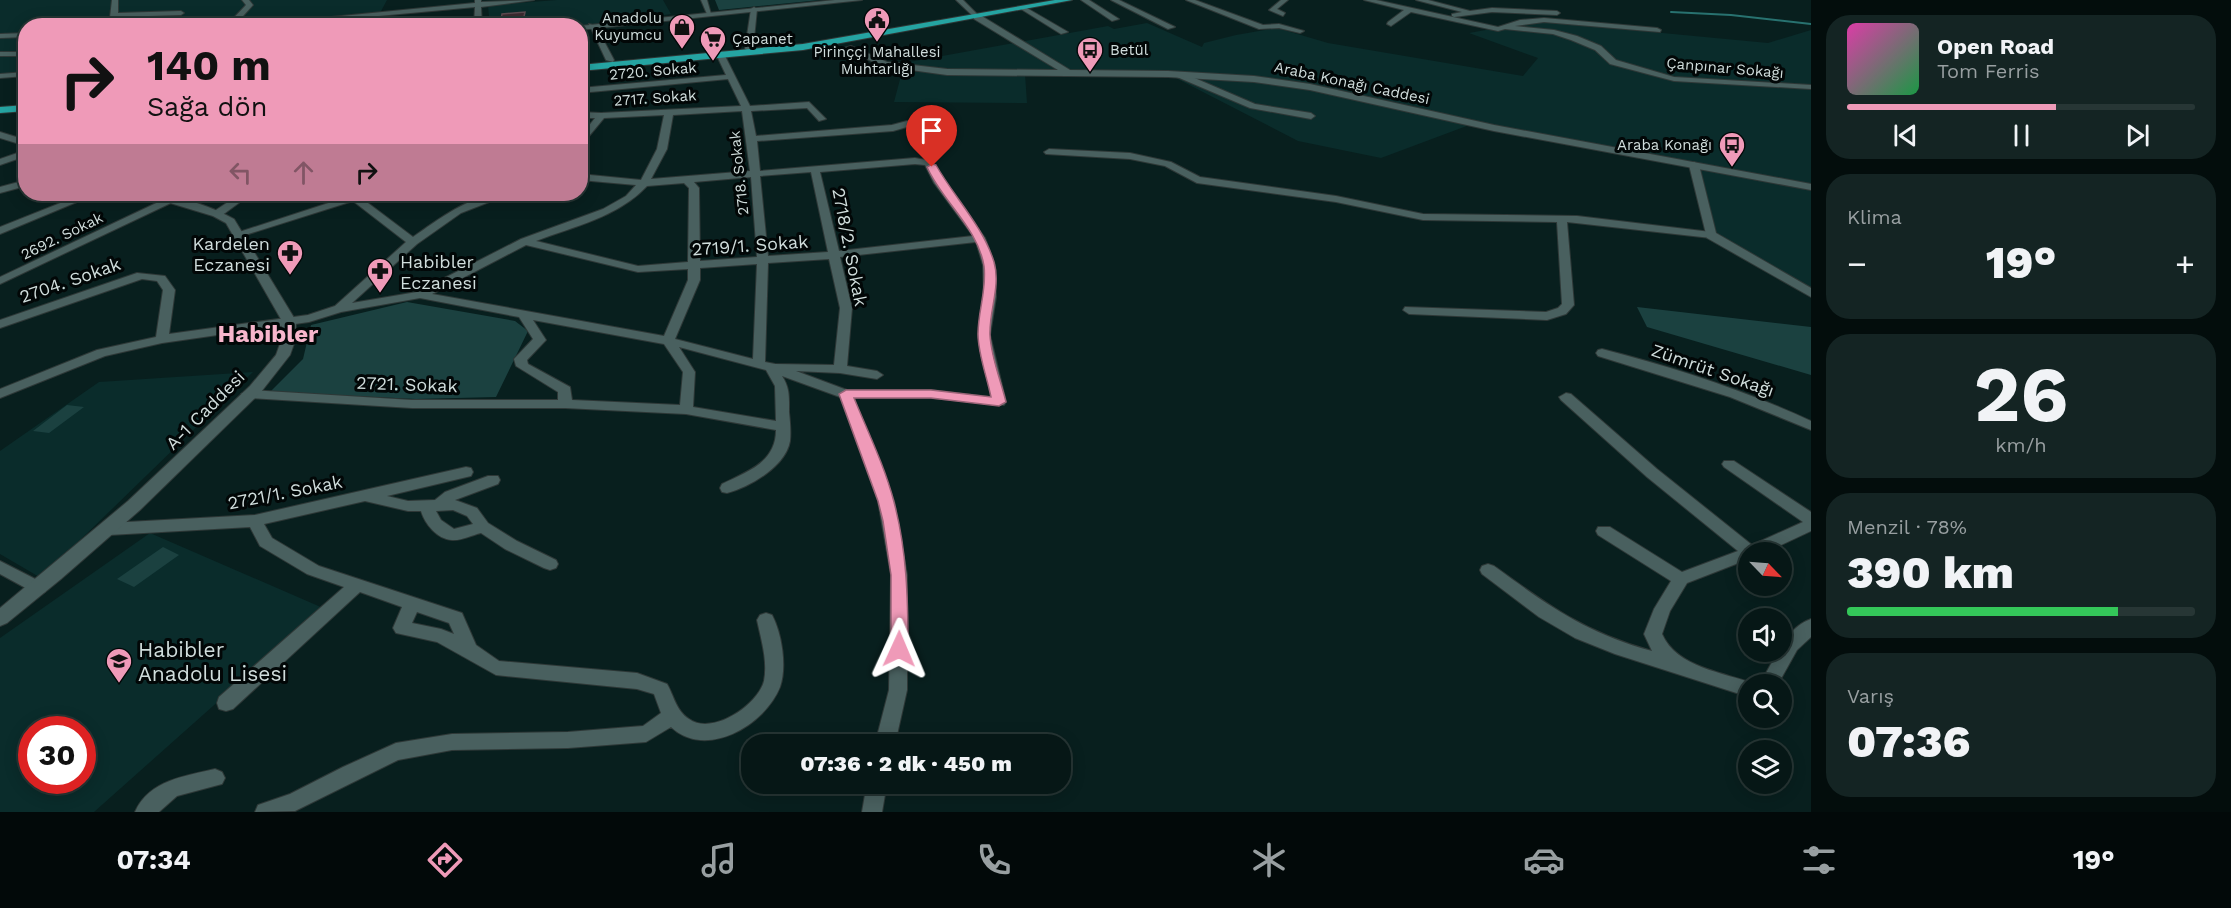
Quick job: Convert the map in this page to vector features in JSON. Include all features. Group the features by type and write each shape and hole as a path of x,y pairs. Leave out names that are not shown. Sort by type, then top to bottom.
{"main road":[{"path":"588,27 858,0"},
{"path":"588,67 720,56 839,42 1050,0"},
{"path":"588,62 839,42 868,32 1064,0"},
{"path":"975,15 1070,74"},
{"name":"Araba Konağı Caddesi","path":"839,42 885,64 911,69 964,73 1180,75 1254,79 1310,87 1494,128 1811,187"},
{"path":"0,110 18,109"},
{"path":"0,115 18,114"},
{"path":"0,135 18,140"},
{"path":"1694,165 1711,235 1811,293"},
{"path":"172,201 217,214 230,221 289,321"},
{"name":"A-1 Caddesi","path":"0,618 109,529 248,394 280,359 290,338 289,321"}],"street":[{"path":"114,18 116,0"},
{"path":"237,18 250,5 245,0"},
{"path":"308,18 382,9 531,0"},
{"path":"704,0 709,13"},
{"path":"959,0 975,15"},
{"path":"1084,0 1115,19"},
{"path":"1114,0 1171,27"},
{"path":"1189,0 1262,27 1279,26 1300,31"},
{"path":"1283,14 1272,10 1284,0"},
{"name":"Çanpınar Sokağı","path":"1367,0 1501,28 1542,30 1575,38 1598,48 1613,62 1674,79 1811,87"},
{"path":"1389,5 1399,0"},
{"path":"1419,0 1472,12"},
{"path":"477,2 478,18"},
{"path":"1023,8 1064,32"},
{"path":"749,49 754,9"},
{"path":"1391,24 1410,9"},
{"path":"1447,17 1472,12 1538,11 1659,27 1544,20 1521,22 1501,28"},
{"path":"114,15 181,13"},
{"path":"592,26 610,60"},
{"path":"0,36 18,35"},
{"path":"0,54 18,54"},
{"name":"2718. Sokak","path":"720,56 746,107 752,139 763,261 765,366"},
{"path":"0,76 18,75"},
{"path":"1180,75 1253,106 1311,116"},
{"name":"2720. Sokak","path":"588,90 729,77"},
{"name":"2717. Sokak","path":"588,133 601,116 669,114 746,107 808,105 822,119"},
{"path":"0,394 101,353 162,339 309,318 339,309 420,295 525,241 607,211 630,198 644,183 662,149 669,114"},
{"path":"588,115 601,116"},
{"path":"752,139 893,128 907,124 938,129"},
{"path":"14,139 18,139"},
{"path":"1049,152 1137,157 1168,164 1197,180 1336,199 1423,217 1562,219 1627,224 1711,235"},
{"path":"0,162 18,156"},
{"path":"420,295 668,341 765,366 846,394 931,394 999,402 984,335 990,297 989,265 980,238 939,183 929,163 920,161 644,183 588,178"},
{"name":"2718/2. Sokak","path":"815,169 846,308 840,369"},
{"path":"668,341 694,280 694,188 688,181"},
{"path":"0,190 18,185"},
{"path":"0,231 74,201"},
{"name":"2692. Sokak","path":"0,281 167,201"},
{"path":"217,214 236,201"},
{"path":"238,234 337,201"},
{"path":"359,201 413,242"},
{"path":"339,309 413,242 457,211 485,201"},
{"path":"1409,310 1446,309 1547,316 1562,311 1568,305 1562,219"},
{"name":"2719/1. Sokak","path":"525,241 638,269 833,255 980,238"},
{"name":"2704. Sokak","path":"0,324 141,275 161,278 169,290 162,339"},
{"path":"524,315 540,340 520,359 522,366 565,390 565,404"},
{"path":"668,341 689,372 690,386 686,410"},
{"name":"Zümrüt Sokağı","path":"1602,353 1766,406 1811,426"},
{"path":"765,366 840,369 877,375"},
{"path":"727,488 767,467 777,455 783,441 782,386 765,366"},
{"name":"2721. Sokak","path":"248,394 412,404 565,404 686,410 783,427"},
{"path":"846,394 886,501 899,575 898,690 887,734"},
{"path":"1566,397 1652,473 1738,542"},
{"path":"1729,464 1811,520"},
{"name":"2721/1. Sokak","path":"109,529 255,521 466,472"},
{"path":"432,506 450,496 493,480"},
{"path":"365,496 408,506 454,505 472,512 483,527 511,545 550,564"},
{"path":"432,506 430,518 436,527 453,535 483,527"},
{"path":"255,521 266,542 313,570 456,618 469,650"},
{"path":"1773,542 1811,525"},
{"path":"1604,531 1681,579"},
{"path":"1679,666 1660,650 1653,634 1662,609 1681,579 1738,557"},
{"path":"0,567 39,588"},
{"path":"1488,570 1527,599 1581,633 1638,655 1738,685"},
{"path":"226,703 357,585"},
{"path":"412,603 402,628 441,636 469,650 496,668 637,681 661,689 672,716 680,726 691,732 702,734 724,728 754,711 771,688 773,658 766,620"},
{"path":"1775,674 1791,645 1811,626"},
{"path":"265,812 295,802 396,752 452,742 568,740 646,734 672,716"},
{"path":"145,812 171,788 215,778"},
{"path":"872,812 875,794"}],"shaded area":[{"path":"0,0 387,0 380,13 324,18 18,18 18,74 0,75"},
{"path":"557,0 663,0 671,14 588,25 588,18 489,18 488,6"},
{"path":"715,0 820,0 719,10"},
{"path":"1536,21 1768,43 1811,30 1811,293 1711,235 1693,165 1472,124 1381,158 1298,141 1168,74 1025,74 1027,103 894,102 903,68 898,64 1108,26 1114,29 1147,23 1202,47 1204,43 1277,28 1328,43 1523,76 1538,58 1469,33"},
{"path":"407,302 515,321 528,331 496,397 416,399 270,392 303,359 311,325"},
{"path":"1637,307 1811,327 1811,375 1647,327"},
{"path":"253,372 41,578 0,554 0,451 99,382"},
{"path":"67,405 84,407 49,433 33,431"},
{"name":"Habibler Anadolu Lisesi","path":"150,533 323,608 94,812 0,812 0,638"},
{"path":"163,547 179,555 134,587 117,579"}],"building":[{"path":"525,12 524,18 501,18 502,14"}],"waterway":[{"path":"1671,12 1731,15 1811,24"}],"place":[{"name":"Pirinççi Mahallesi Muhtarlığı","path":"877,43"},
{"name":"Anadolu Kuyumcu","path":"682,50"},
{"name":"Çapanet","path":"713,62"},
{"name":"Betül","path":"1090,73"},
{"name":"Araba Konağı","path":"1732,168"},
{"name":"Kardelen Eczanesi","path":"290,276"},
{"name":"Habibler Eczanesi","path":"380,294"},
{"name":"Habibler Anadolu Lisesi","path":"119,684"}],"district":[{"name":"Habibler","path":"268,334"}],"route":[{"path":"899,649 899,575 895,542 886,501 846,394 931,394 999,402 993,366 984,335 990,297 989,265 980,238 939,183 932,167"}]}
